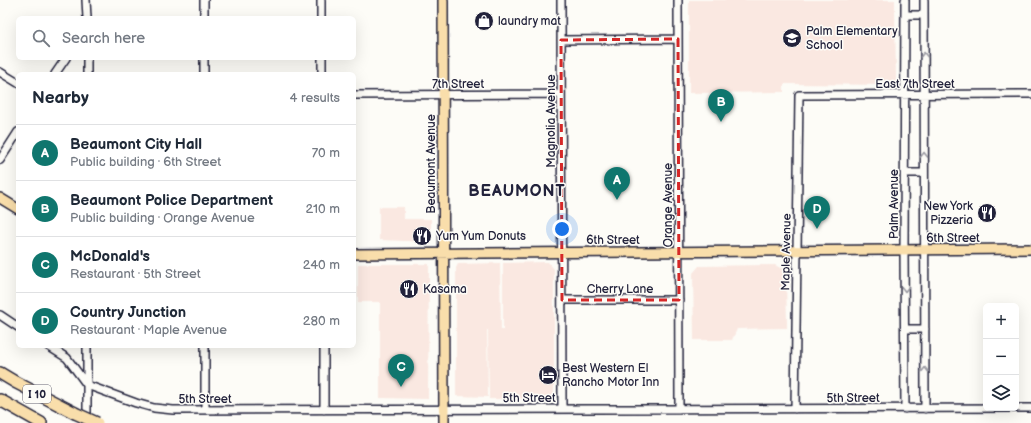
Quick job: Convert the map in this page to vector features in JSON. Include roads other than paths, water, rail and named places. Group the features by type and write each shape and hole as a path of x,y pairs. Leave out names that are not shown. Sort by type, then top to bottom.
{"highway":[{"name":"I 10","path":"0,373 97,423"},
{"name":"I 10","path":"0,400 41,423"}],"main road":[{"name":"Beaumont Avenue","path":"443,0 444,423"},
{"path":"0,198 16,208"},
{"name":"6th Street","path":"356,254 1031,250"}],"street":[{"path":"86,0 86,16"},
{"path":"204,0 204,16"},
{"path":"321,0 322,16"},
{"name":"Magnolia Avenue","path":"561,0 562,409"},
{"name":"Orange Avenue","path":"678,0 679,409"},
{"name":"Palm Avenue","path":"905,0 905,409"},
{"path":"924,0 925,409"},
{"path":"905,15 924,15"},
{"path":"561,40 678,39"},
{"path":"56,72 65,60"},
{"path":"87,60 87,72"},
{"path":"204,60 204,72"},
{"path":"322,60 322,72"},
{"path":"0,72 16,83"},
{"name":"7th Street","path":"356,95 562,94"},
{"name":"East 7th Street","path":"799,95 1031,94"},
{"name":"Maple Avenue","path":"795,409 799,95"},
{"path":"0,160 16,135"},
{"path":"905,173 924,173"},
{"name":"Cherry Lane","path":"562,300 679,300"},
{"path":"0,315 16,326"},
{"path":"905,329 925,329"},
{"path":"51,348 67,358 87,385"},
{"path":"87,348 87,423"},
{"path":"205,348 205,410"},
{"path":"324,348 324,410"},
{"name":"5th Street","path":"87,385 136,403 154,408 173,410 1031,408"}],"place":[{"name":"laundry mat","path":"484,21"},
{"name":"Palm Elementary School","path":"792,38"},
{"name":"Beaumont Police Department","path":"721,122"},
{"name":"Beaumont City Hall","path":"617,200"},
{"name":"New York Pizzeria","path":"987,213"},
{"name":"Country Junction","path":"817,229"},
{"name":"Yum Yum Donuts","path":"422,236"},
{"name":"Kasama","path":"409,289"},
{"name":"Best Western El Rancho Motor Inn","path":"548,375"},
{"name":"McDonald's","path":"401,387"}],"district":[{"name":"BEAUMONT","path":"517,190"}]}
